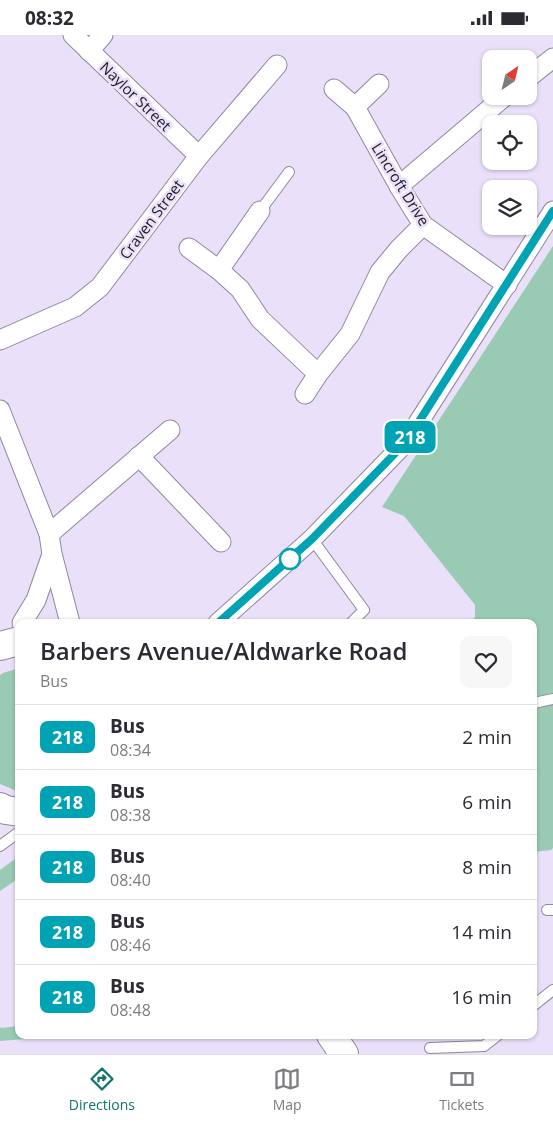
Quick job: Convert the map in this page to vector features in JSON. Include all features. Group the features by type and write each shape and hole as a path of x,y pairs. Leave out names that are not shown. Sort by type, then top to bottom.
{"main road":[{"path":"0,646 15,642"},
{"path":"0,807 15,811"},
{"path":"333,1039 344,1054"}],"street":[{"name":"Naylor Street","path":"73,35 199,157"},
{"path":"88,51 103,35"},
{"path":"538,70 553,58"},
{"name":"Craven Street","path":"0,340 75,307 100,287 199,157 277,65"},
{"path":"355,107 379,85"},
{"name":"Lincroft Drive","path":"334,89 355,107 423,225 507,285"},
{"path":"399,186 494,105"},
{"path":"219,270 260,211"},
{"path":"222,619 312,539 406,442 553,211"},
{"path":"305,394 318,374 350,334 380,272 399,249 423,225"},
{"path":"189,248 219,270 240,289 260,319 318,374"},
{"path":"0,409 49,534 52,554 69,619"},
{"path":"49,534 170,430"},
{"path":"139,456 221,542"},
{"path":"24,619 36,600 52,554"},
{"path":"0,646 15,633"}],"lane":[{"path":"260,211 289,172"},
{"path":"312,539 364,610 355,619"},
{"path":"537,702 553,699"},
{"path":"0,846 15,835"},
{"path":"537,1003 553,990"},
{"path":"430,1048 484,1046 493,1039"}],"green space":[{"path":"553,246 553,848 551,850 537,852 537,619 473,619 475,605 404,516 382,507"},
{"path":"15,669 15,790 0,784 0,675"},
{"path":"15,859 15,881 0,891 0,870"},
{"path":"15,1026 15,1039 26,1039 0,1041 1,1028"}],"bus line":[{"name":"218","path":"222,619 312,539 406,442 553,211"}]}
